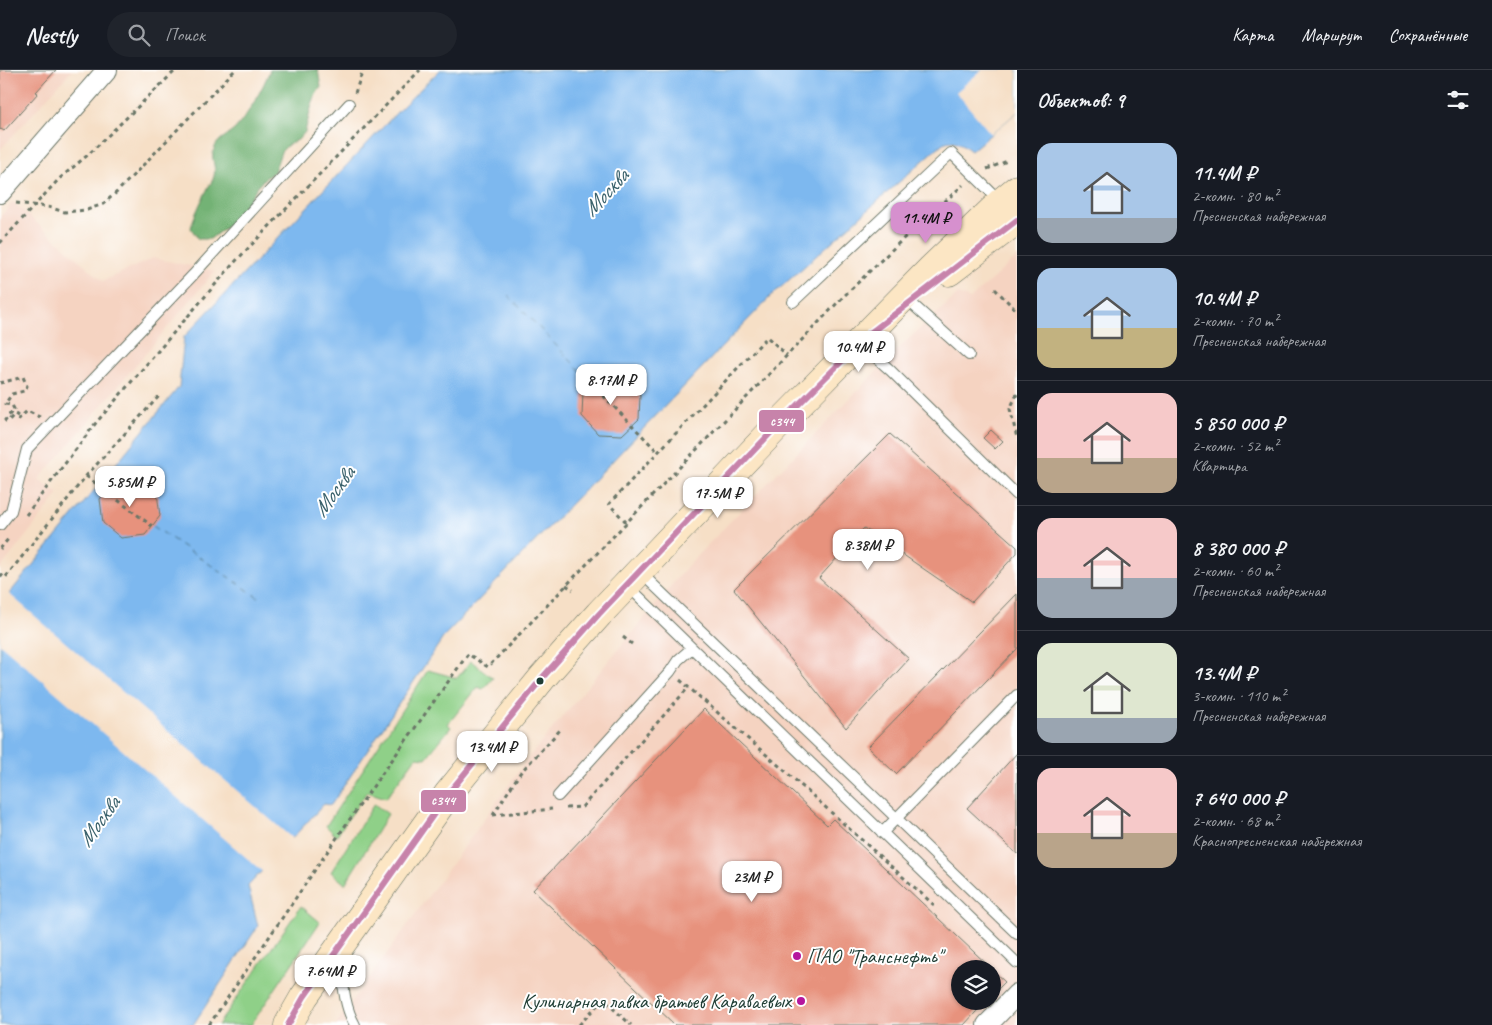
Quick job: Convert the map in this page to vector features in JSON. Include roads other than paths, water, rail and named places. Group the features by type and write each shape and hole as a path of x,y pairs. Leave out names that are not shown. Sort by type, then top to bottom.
{"main road":[{"path":"864,338 911,303 1012,203"},
{"path":"288,1025 304,997 448,794 543,678 633,578 785,418 932,268 1012,203"}],"street":[{"path":"5,198 107,70"},
{"path":"987,1025 1017,994"}],"lane":[{"path":"0,525 11,510 27,450 193,274 349,104"},
{"path":"793,302 951,153 1012,203"},
{"path":"911,303 969,355"},
{"path":"864,338 890,370 1017,495"},
{"path":"633,578 692,648 1017,963"},
{"path":"633,578 896,818 1017,934"},
{"path":"558,796 670,672 678,660 692,648"},
{"path":"882,833 1017,695"},
{"path":"340,947 344,994 349,1014 355,1025"}],"water":[{"name":"Москва","path":"440,70 1017,70 1017,112 971,151 955,141 943,143 771,296 445,635 331,805 324,804 248,886 258,926 193,1025 0,1025 0,605 179,387 184,337 402,107"}],"place":[{"name":"ПАО \"Транснефть\"","path":"797,956"},
{"name":"Кулинарная лавка братьев Караваевых","path":"801,1001"}]}
